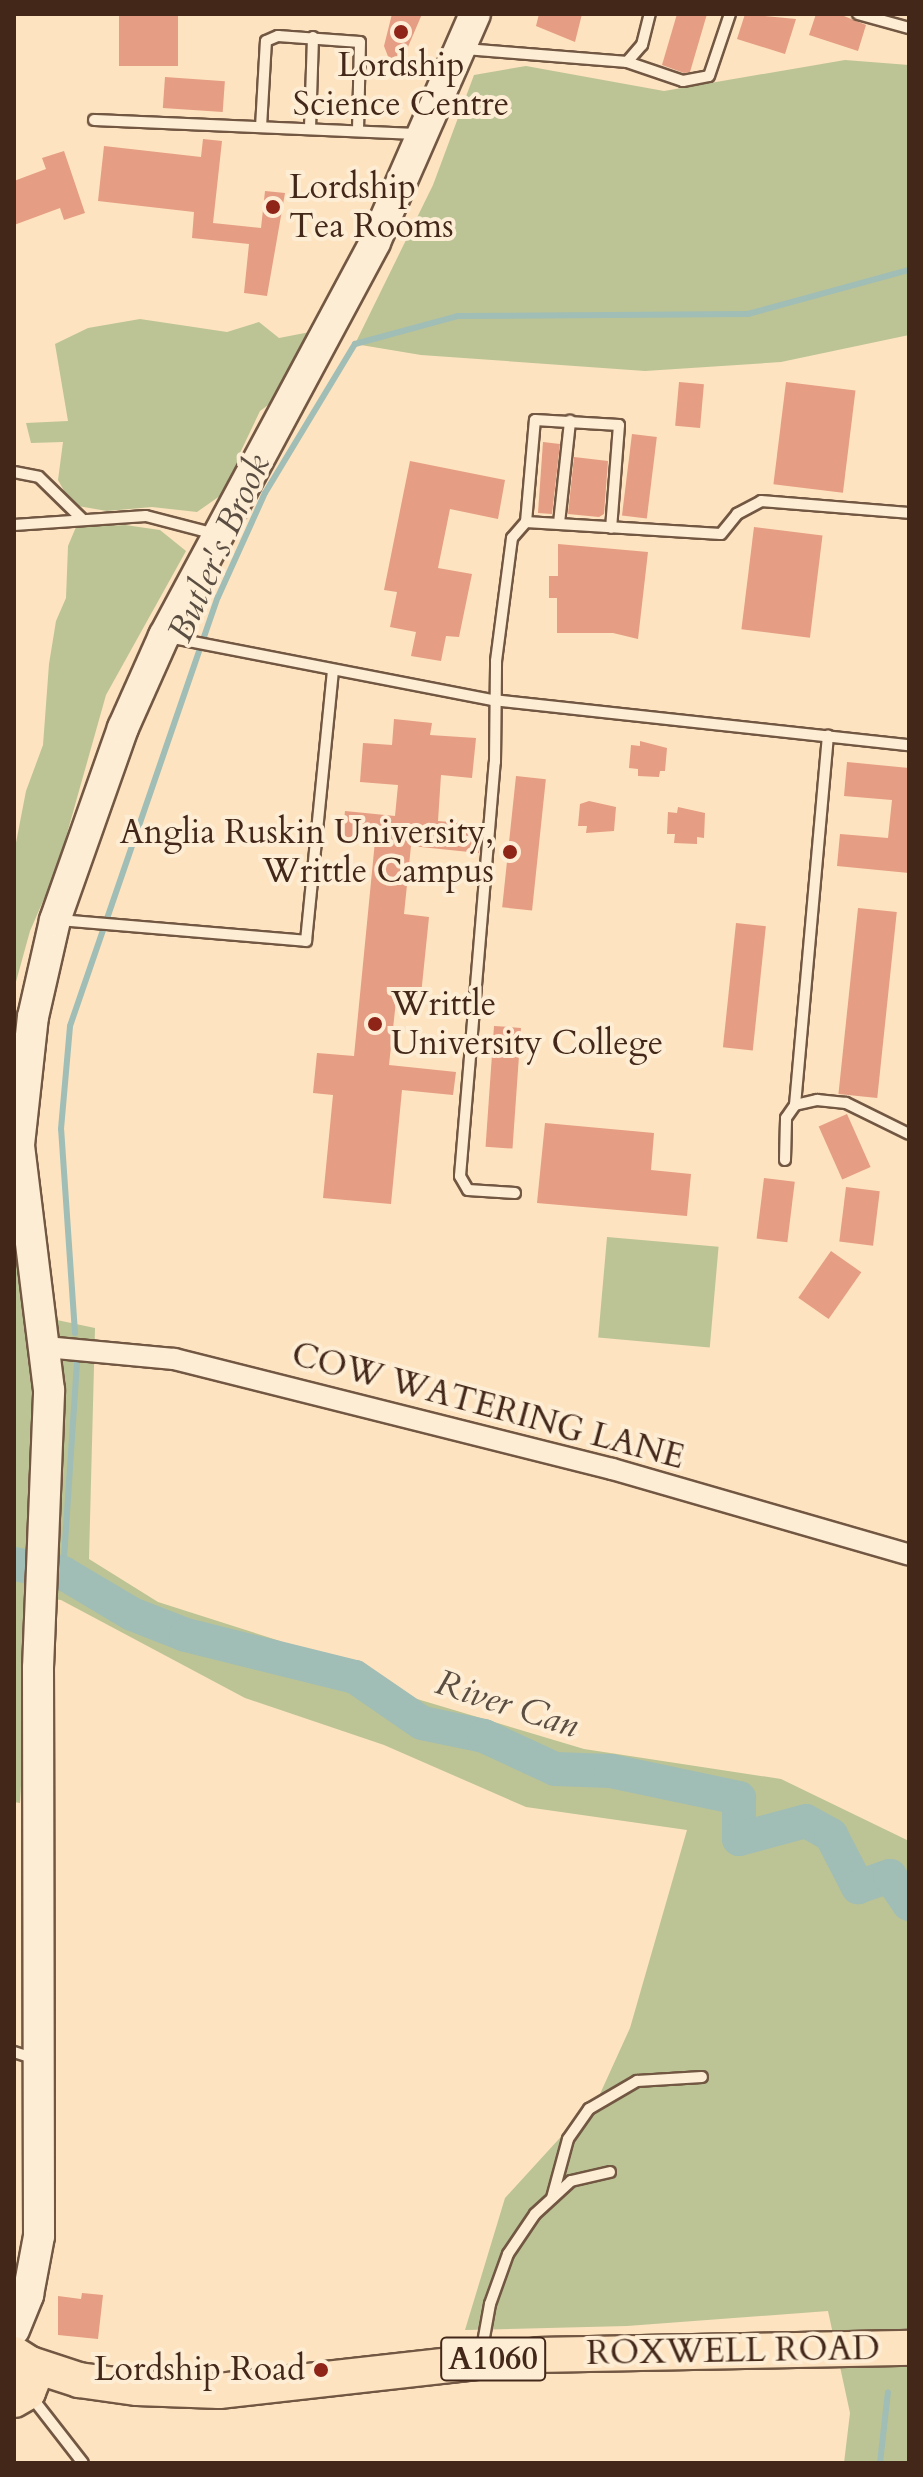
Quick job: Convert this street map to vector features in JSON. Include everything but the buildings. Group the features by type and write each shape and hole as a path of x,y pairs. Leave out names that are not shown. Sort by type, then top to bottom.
{"main road":[{"name":"ROXWELL ROAD","path":"22,2363 79,2380 137,2388 219,2391 480,2360 909,2348"}],"street":[{"path":"22,2363 39,2236 26,2056 39,1590 49,1390 19,1145 33,1017 55,920 123,728 176,639 219,538 375,242 463,49 475,14"},
{"name":"COW WATERING LANE","path":"45,1347 190,1363 612,1469 909,1555"}],"lane":[{"path":"627,62 642,45 650,14"},
{"path":"463,49 627,62 683,81 709,76 730,14"},
{"path":"858,14 909,28"},
{"path":"261,127 266,41 270,36 313,37 360,42 358,130"},
{"path":"310,128 313,37"},
{"path":"94,120 423,135"},
{"path":"515,1193 468,1190 460,1176 495,762 493,700 512,538 526,522 535,420 619,425 611,528"},
{"path":"559,523 570,421"},
{"path":"14,472 39,477 82,519"},
{"path":"526,522 721,534 737,514 761,501 909,513"},
{"path":"14,525 82,519 169,518 219,538"},
{"path":"176,639 333,672 493,700 909,745"},
{"path":"55,920 306,941 333,672"},
{"path":"785,1160 786,1118 795,1105 828,735"},
{"path":"795,1105 817,1100 846,1103 909,1134"},
{"path":"552,2200 568,2139 589,2109 637,2081 702,2077"},
{"path":"480,2360 490,2304 508,2254 571,2181 610,2172"},
{"path":"22,2363 83,2463"}],"green space":[{"path":"845,60 909,65 909,335 781,362 645,371 421,355 355,344 433,185 474,75 526,66 664,91"},
{"path":"140,319 227,332 259,322 279,338 310,332 279,397 260,411 239,455 234,486 197,512 152,507 107,511 72,505 58,480 63,442 31,443 26,423 68,421 55,344 88,328"},
{"path":"125,525 160,530 186,551 106,695 57,869 30,931 14,989 14,853 26,791 43,745 49,664 56,621 66,598 68,546 76,527"},
{"path":"14,1200 33,1315 95,1328 89,1559 158,1602 280,1641 407,1696 584,1749 781,1779 909,1841 909,2463 844,2463 850,2413 828,2311 627,2326 465,2330 505,2198 600,2094 630,2028 687,1830 526,1807 384,1745 245,1698 61,1600 32,1596 20,1803 14,1802"},
{"path":"607,1237 719,1247 710,1347 598,1338"}],"waterway":[{"name":"Butler's Brook","path":"75,1333 61,1129 70,1026 218,597 265,493 355,344 458,316 748,314 909,270"},
{"name":"Butler's Brook","path":"63,1573 77,1362"},
{"name":"River Can","path":"14,1564 63,1573 132,1614 186,1635 355,1677 422,1723 484,1736 555,1769 611,1771 739,1798 739,1839 806,1821 831,1835 858,1887 890,1876 909,1904"},
{"path":"880,2463 888,2392"}],"place":[{"name":"Lordship Science Centre","path":"401,32"},
{"name":"Lordship Tea Rooms","path":"273,207"},
{"name":"Anglia Ruskin University, Writtle Campus","path":"510,852"},
{"name":"Writtle University College","path":"375,1024"},
{"name":"Lordship Road","path":"321,2370"}]}
